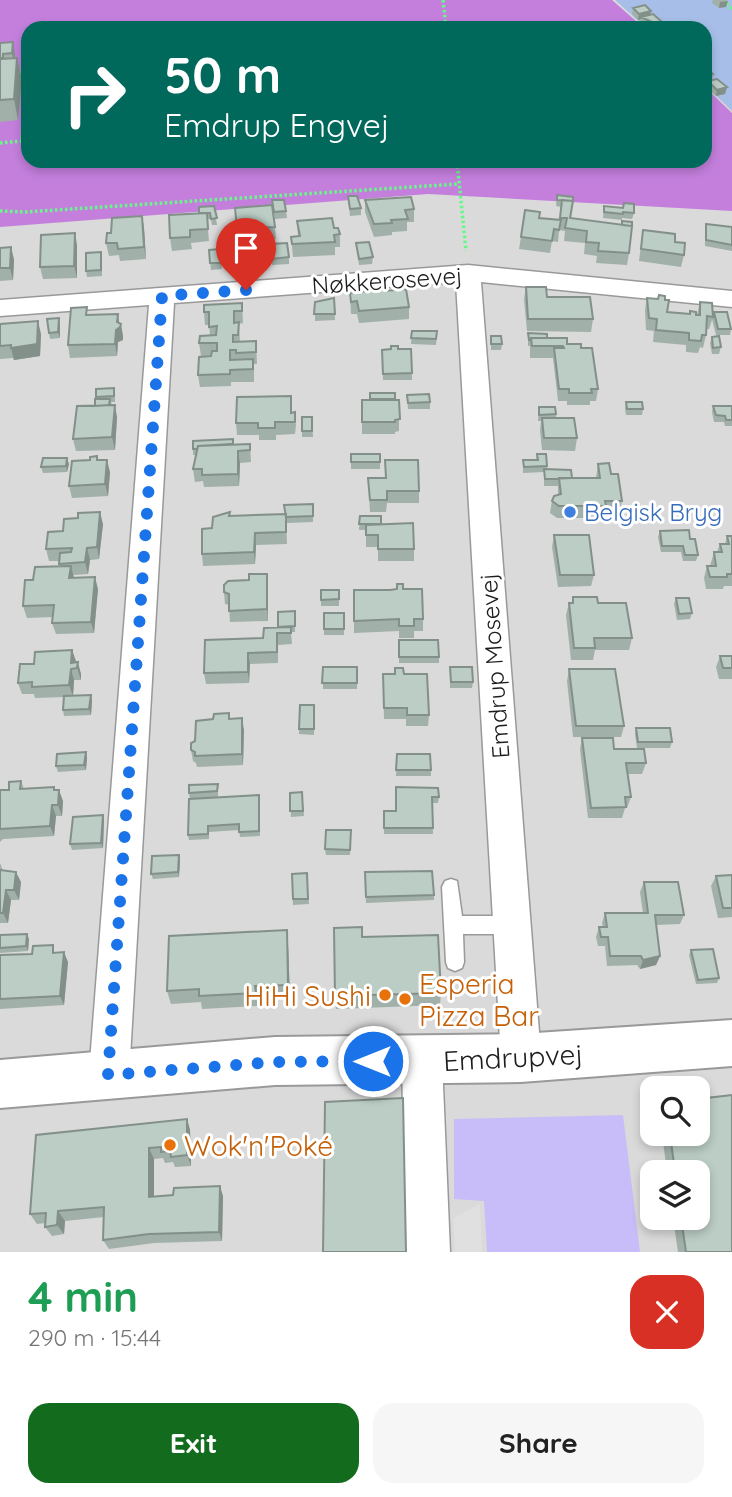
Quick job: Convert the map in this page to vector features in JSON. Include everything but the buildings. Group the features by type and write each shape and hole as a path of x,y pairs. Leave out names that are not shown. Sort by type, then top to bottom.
{"street":[{"name":"Nøkkerosevej","path":"0,308 468,273 732,299"},
{"name":"Emdrup Mosevej","path":"468,273 521,1058"},
{"path":"108,1075 162,296"},
{"name":"Emdrupvej","path":"0,1084 275,1062 521,1058 732,1043"},
{"path":"422,1061 428,1252"}],"lane":[{"path":"451,887 455,962"},
{"path":"453,925 512,925"}],"path":[{"path":"443,0 445,21"},
{"path":"723,0 732,9"},
{"path":"13,74 21,73"},
{"path":"0,143 21,141"},
{"path":"457,168 468,273"},
{"path":"0,211 24,212 458,184"}],"shaded area":[{"path":"0,0 732,0 732,1252 0,1252"},
{"path":"0,0 612,0 636,21 21,21 21,168 712,168 712,94 732,113 732,211 428,194 0,227"},
{"path":"615,0 732,0 732,111 712,92 712,21 638,21"},
{"path":"623,1115 640,1252 487,1252 484,1201 454,1199 454,1119"},
{"path":"480,1204 482,1252 455,1252 453,1218"}],"place":[{"name":"Belgisk Bryg","path":"570,512"},
{"name":"HiHi Sushi","path":"385,995"},
{"name":"Esperia Pizza Bar","path":"405,999"},
{"name":"Wok'n'Poké","path":"170,1145"}],"route":[{"path":"246,290 162,296 108,1075 275,1062 373,1061"}]}
